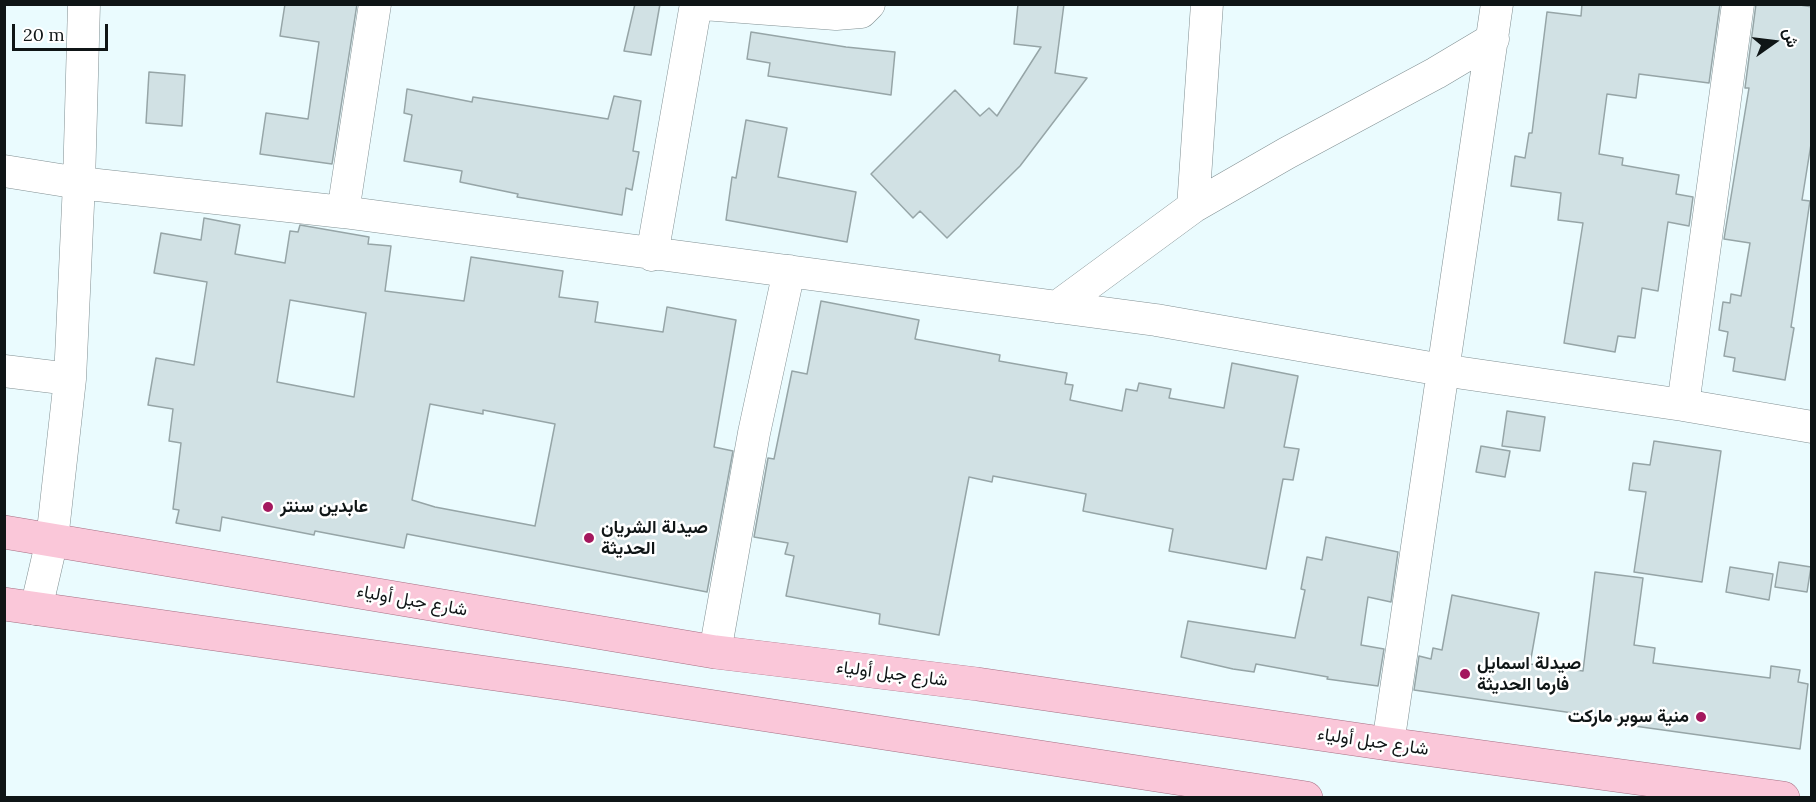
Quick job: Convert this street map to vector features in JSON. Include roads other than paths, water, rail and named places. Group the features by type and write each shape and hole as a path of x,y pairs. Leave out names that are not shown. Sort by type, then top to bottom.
{"main road":[{"name":"شارع جبل أولياء","path":"4,532 715,652 977,684 1388,744 1783,798"},
{"path":"20,606 572,685 1306,798"}],"street":[{"path":"20,606 52,540 70,379 84,4"},
{"path":"343,212 375,4"},
{"path":"652,255 696,4"},
{"path":"703,4 836,14 861,12 869,4"},
{"path":"1193,207 1207,4"},
{"path":"1388,744 1497,4"},
{"path":"1683,405 1737,4"},
{"path":"1058,307 1193,207 1287,153 1436,74 1493,39"},
{"path":"4,171 79,183 343,212 652,255 1156,320 1442,370 1683,405 1812,427"},
{"path":"715,652 753,433 789,271"},
{"path":"4,372 70,379"}],"place":[{"name":"عابدين سنتر","path":"268,507"},
{"name":"صيدلة الشريان الحديثة","path":"589,538"},
{"name":"صيدلة اسمايل فارما الحديثة","path":"1465,674"},
{"name":"منية سوبر ماركت","path":"1701,717"}]}
